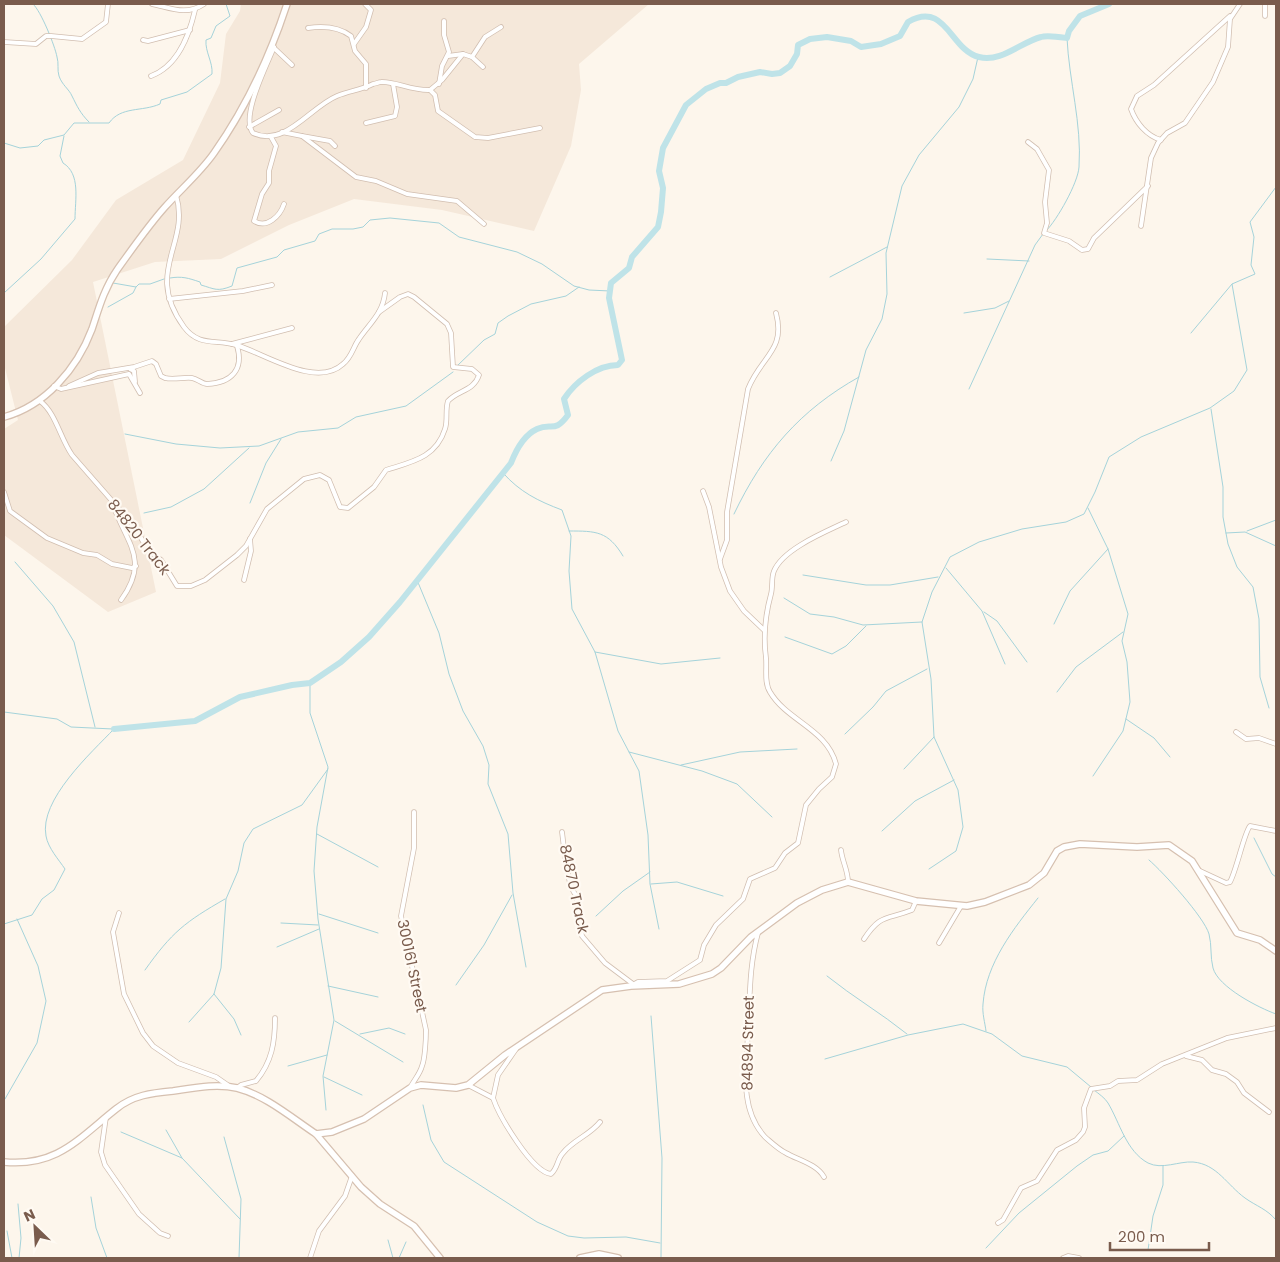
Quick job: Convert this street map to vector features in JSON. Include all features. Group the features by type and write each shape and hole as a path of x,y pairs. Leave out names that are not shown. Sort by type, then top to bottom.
{"street":[{"path":"4,42 36,44 46,36 82,40 106,22 108,4"},
{"path":"152,4 182,12 195,10 204,4"},
{"path":"287,4 251,105 248,120 249,127 253,133 271,137 282,132 337,96 380,82 409,89 430,90 439,84 463,54"},
{"path":"354,44 370,17 371,10 365,4"},
{"path":"1161,140 1153,138 1146,132 1136,118 1131,109 1134,100 1154,85 1232,14 1240,4"},
{"path":"1265,16 1266,4"},
{"path":"151,76 166,68 182,48 190,30 195,10"},
{"path":"1141,226 1151,158 1161,140 1184,123 1213,82 1228,47 1228,25 1232,14"},
{"path":"439,84 442,66 448,56 444,21"},
{"path":"308,28 322,27 340,30 351,36 357,54 366,64 366,88"},
{"path":"472,57 485,37 501,27"},
{"path":"143,40 148,41 190,30"},
{"path":"273,45 292,65"},
{"path":"4,417 20,412 40,401 54,386 84,346 99,305 116,271 148,227 214,153 243,104 273,45"},
{"path":"448,56 463,54 472,57 483,67"},
{"path":"366,123 396,116 398,107 393,84"},
{"path":"430,90 435,95 438,111 475,137 488,138 540,128"},
{"path":"249,127 279,110"},
{"path":"282,132 330,141 335,146"},
{"path":"302,136 356,177 376,181 407,194 457,201 484,224"},
{"path":"271,137 276,146 269,171 269,183 262,194 254,221 260,224 268,223 282,210 284,204"},
{"path":"1028,142 1037,149 1049,170 1045,202 1047,223 1044,234 1069,241 1082,250 1088,249 1094,238 1148,186"},
{"path":"176,195 178,220 166,274 169,299 184,327 197,337 210,343 232,344 292,328"},
{"path":"169,299 243,291 272,285"},
{"path":"232,344 267,360 299,369 327,372 338,368 347,360 379,312 384,293"},
{"name":"84820 Track","path":"40,401 50,412 68,449 112,503 134,526 148,550 161,560 174,583 178,586 191,586 205,580 237,555 274,503 304,479 320,476 326,478 333,487 340,508 348,508 374,487 386,470 404,466 427,455 445,429 448,401 458,393 474,386 478,376 472,369 453,367 449,327 414,297 408,294 400,297 379,312"},
{"path":"720,559 727,540 727,512 748,389 754,374 778,342 780,334 776,314"},
{"path":"54,386 61,389 98,373 128,368 152,361 156,364 161,376 184,379 195,378 206,384 231,378 238,371 240,362 237,346"},
{"path":"128,368 134,371 135,382"},
{"path":"69,386 96,382 125,374 131,376 140,393"},
{"path":"703,491 709,507 723,574 734,598 764,630"},
{"path":"4,492 10,511 47,538 82,553 97,555 112,564 132,568 136,566"},
{"path":"112,503 135,553 136,566 128,590 121,600"},
{"path":"316,1134 332,1132 364,1119 410,1088 421,1085 456,1088 468,1085 594,994 632,985 667,980 700,960 704,945 716,925 743,899 750,879 775,868 786,853 798,843 806,805 835,772 835,760 823,741 782,707 768,690 764,630 766,609 772,591 774,571 792,550 846,522"},
{"path":"244,580 251,550 250,539"},
{"path":"1236,732 1246,739 1259,738 1276,744"},
{"name":"300161 Street","path":"410,1088 423,1065 423,1051 426,1042 426,1030 401,916 414,848 414,812"},
{"path":"1196,869 1217,880 1226,883 1230,882 1241,856 1246,830 1250,826 1276,831"},
{"name":"84870 Track","path":"562,832 571,891 576,895 582,936 605,963 632,985"},
{"path":"632,985 663,986 700,979 722,968 739,948 809,896 834,885 848,882 916,901 961,906 986,902 1029,885 1044,873 1057,851 1070,845 1169,845 1192,861 1237,933 1260,940 1276,951"},
{"path":"841,850 842,858 848,871 848,882"},
{"path":"864,939 870,929 884,917 912,910 916,901"},
{"path":"939,943 961,906"},
{"path":"118,913 113,932 124,994 148,1041 178,1063 216,1077 234,1088 258,1097 316,1134 352,1176 380,1204 414,1226 440,1258"},
{"name":"84894 Street","path":"758,933 752,956 745,1080 752,1119 775,1147 810,1165 821,1172 824,1177"},
{"path":"4,1162 28,1162 66,1151 131,1098 210,1086 234,1088 256,1081 269,1063 274,1042 275,1018"},
{"path":"998,1223 1003,1220 1021,1188 1037,1181 1057,1150 1076,1140 1083,1132 1085,1127 1084,1108 1091,1089 1110,1086 1118,1081 1137,1080 1162,1064 1186,1056 1198,1048 1227,1038 1276,1028"},
{"path":"517,1048 498,1075 493,1098 504,1123 534,1163 546,1173 551,1174 555,1171 561,1154 594,1129 600,1122"},
{"path":"1186,1056 1202,1060 1212,1070 1226,1074 1236,1082 1244,1093 1268,1112"},
{"path":"468,1085 493,1098"},
{"path":"106,1117 101,1152 105,1165 139,1214 160,1233 168,1236"},
{"path":"310,1258 319,1231 345,1196 352,1176"},
{"path":"580,1258 599,1254 618,1258"},
{"path":"1063,1258 1068,1256 1079,1258"}],"shaded area":[{"path":"241,4 649,4 579,64 581,90 571,146 534,231 442,210 354,199 289,225 221,259 155,262 93,282 156,592 108,612 4,535 4,429 18,420 4,364 4,327 72,260 116,200 183,160 220,83 226,34 240,11"}],"waterway":[{"path":"33,4 44,21 54,45 58,59 60,79 89,122"},
{"path":"4,143 20,148 38,146 44,140 64,135 74,123 109,123 120,114 160,104 161,100 187,92 212,74 206,40 211,38 216,26 230,16 226,4"},
{"path":"114,729 195,721 240,697 292,685 310,683 341,662 369,637 400,602 511,463 524,439 537,429 556,426 563,421 568,415 564,399 574,387 595,371 618,365 622,360 609,298 611,283 629,268 632,257 658,227 663,188 659,171 663,148 686,105 706,89 738,77 760,72 780,73 790,66 797,54 798,45 810,39 827,37 851,41 861,47 881,44 900,36 908,22 921,17 931,17 940,22 969,53 979,57 995,57 1041,37 1067,38 1069,31 1080,16 1109,4"},
{"path":"1046,231 1056,219 1066,201 1075,182 1079,167 1079,135 1067,38"},
{"path":"831,461 844,431 866,350 882,319 887,294 886,253 902,186 919,155 959,107 973,79 978,57"},
{"path":"4,293 41,259 75,219 75,181 69,168 63,163 60,156 64,136"},
{"path":"929,869 956,851 963,827 958,790 934,737 931,679 922,622 932,592 950,557 979,542 1022,529 1066,522 1084,514 1109,457 1141,437 1210,408 1234,391 1247,370 1232,284 1255,274 1251,265 1254,237 1250,222 1276,187"},
{"path":"170,278 188,278 200,282 201,285 216,289 227,288 232,286 237,268 277,257 284,250 315,241 319,234 332,229 353,229 363,227 370,220 390,218 439,223 459,237 517,252 542,264 574,286 589,290 610,291"},
{"path":"969,389 1035,245 1043,234"},
{"path":"830,277 887,247"},
{"path":"987,259 1029,261"},
{"path":"113,283 136,287 139,284 150,284 164,279"},
{"path":"1191,333 1232,284"},
{"path":"108,307 133,293 136,287"},
{"path":"457,366 484,340 495,334 498,323 508,316 531,304 566,296 579,287"},
{"path":"964,313 995,308 1009,301"},
{"path":"125,434 176,444 220,448 259,446 298,432 338,428 356,417 406,406 453,372"},
{"path":"734,514 757,471 785,435 819,404 859,377"},
{"path":"1211,409 1223,487 1223,517 1228,544 1237,567 1253,587 1259,619 1260,677 1269,708"},
{"path":"250,503 266,463 281,439"},
{"path":"144,513 171,507 204,489 249,448"},
{"path":"503,473 516,486 530,495 562,510 571,536 569,571 572,609 595,652 618,731 639,771 648,835 650,884 659,929"},
{"path":"1088,508 1108,549 1128,614 1122,641 1127,662 1130,702 1123,731 1093,776"},
{"path":"1247,531 1276,520"},
{"path":"569,531 587,531 600,534 612,542 623,556"},
{"path":"1226,533 1245,532 1276,546"},
{"path":"1054,624 1070,591 1108,549"},
{"path":"15,562 53,606 74,642 95,727"},
{"path":"946,568 982,611 1005,664"},
{"path":"803,575 866,585 890,585 938,577"},
{"path":"417,580 439,633 449,674 463,711 483,746 489,765 488,784 508,834 513,893 526,967"},
{"path":"784,598 810,614 834,617 863,625 922,622"},
{"path":"984,612 997,621 1027,662"},
{"path":"785,637 832,654 846,646 866,626"},
{"path":"1057,692 1076,667 1123,632"},
{"path":"595,652 661,664 720,658"},
{"path":"845,734 873,707 886,691 927,669"},
{"path":"310,683 310,713 328,767 317,827 314,871 318,919 334,1020 323,1076 326,1110"},
{"path":"4,712 57,719 71,727 113,729"},
{"path":"1126,719 1154,738 1170,757"},
{"path":"4,924 32,915 42,899 54,890 65,869 51,849 46,836 46,822 50,807 69,778 114,729"},
{"path":"904,769 934,737"},
{"path":"681,765 740,752 797,749"},
{"path":"629,752 702,771 737,784 772,817"},
{"path":"189,1022 214,994 221,968 226,899 238,871 244,843 253,829 302,805 328,769"},
{"path":"882,831 915,801 954,780"},
{"path":"317,834 378,867"},
{"path":"1254,838 1272,874 1276,877"},
{"path":"1149,860 1164,874 1206,926 1210,938 1213,968 1216,975 1240,996 1276,1014"},
{"path":"596,916 623,891 650,872"},
{"path":"651,884 677,882 723,896"},
{"path":"456,985 484,945 512,895"},
{"path":"986,1031 983,1004 989,974 1011,934 1038,898"},
{"path":"145,970 163,946 180,929 199,914 225,899"},
{"path":"319,914 378,933"},
{"path":"5,1099 37,1043 46,1001 38,966 17,919"},
{"path":"281,923 318,925"},
{"path":"277,947 319,929"},
{"path":"827,976 907,1034"},
{"path":"328,986 378,997"},
{"path":"214,994 234,1019 241,1035"},
{"path":"651,1016 662,1158 661,1258"},
{"path":"335,1021 403,1062"},
{"path":"825,1059 908,1035 963,1024 992,1034 1022,1056 1067,1067 1091,1087"},
{"path":"360,1034 389,1028 405,1034"},
{"path":"288,1066 327,1055"},
{"path":"324,1077 362,1095"},
{"path":"1094,1090 1108,1103 1124,1136 1140,1158 1148,1163 1159,1166 1193,1162 1209,1167 1245,1198 1265,1210 1276,1220"},
{"path":"423,1105 431,1140 444,1162 537,1222 568,1236 584,1238 626,1237 660,1243"},
{"path":"166,1130 182,1158"},
{"path":"121,1132 182,1158 240,1219"},
{"path":"986,1248 1019,1213 1077,1166 1093,1155 1108,1151 1124,1136"},
{"path":"224,1137 241,1199 239,1258"},
{"path":"1148,1250 1153,1216 1163,1185 1163,1166"},
{"path":"91,1197 96,1228 107,1258"},
{"path":"18,1204 21,1238 19,1258"},
{"path":"7,1231 12,1258"},
{"path":"388,1240 393,1258"},
{"path":"399,1258 406,1242"}]}
